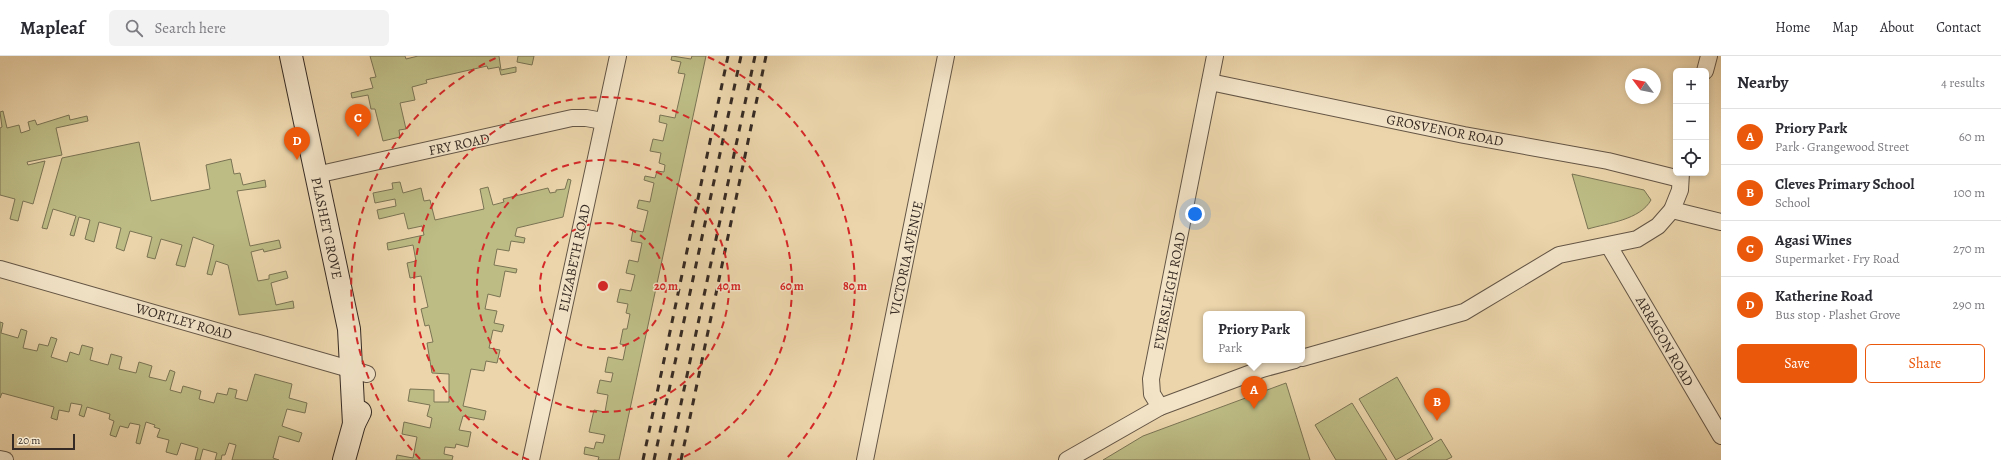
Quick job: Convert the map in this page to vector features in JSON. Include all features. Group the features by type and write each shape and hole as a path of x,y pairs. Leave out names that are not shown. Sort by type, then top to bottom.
{"main road":[{"name":"PLASHET GROVE","path":"291,56 359,372 354,424 344,460"}],"street":[{"name":"ELIZABETH ROAD","path":"531,460 618,56"},
{"name":"VICTORIA AVENUE","path":"865,460 946,56"},
{"name":"EVERSLEIGH ROAD","path":"1160,407 1152,394 1151,379 1215,56"},
{"path":"1706,68 1709,56"},
{"name":"GROSVENOR ROAD","path":"1210,82 1464,135 1608,161 1673,175"},
{"name":"FRY ROAD","path":"316,175 572,118 586,118 603,121"},
{"path":"1305,357 1464,312 1559,255 1638,239 1658,226 1672,210 1680,190 1680,176"},
{"path":"1672,210 1721,222"},
{"name":"ARRAGON ROAD","path":"1609,246 1721,436"},
{"name":"WORTLEY ROAD","path":"0,269 359,372"},
{"path":"1067,460 1160,407 1262,369 1284,363"},
{"path":"0,459 5,460"}],"shaded area":[{"path":"370,56 405,56 406,59 418,56 499,56 501,70 516,67 516,72 501,75 499,67 488,69 487,66 426,80 427,83 412,87 415,100 400,103 406,129 399,130 400,137 383,141 375,109 371,109 368,95 352,98 351,93 373,88 370,78 376,77"},
{"path":"518,56 534,56 532,65 517,62"},
{"path":"672,56 691,59 692,56 706,56 619,460 598,460 599,457 584,454 585,447 594,449 596,442 603,443 605,435 589,432 594,410 605,412 608,395 597,393 600,380 611,382 613,373 605,372 608,357 623,360 626,345 620,344 623,329 627,329 630,314 626,313 628,304 617,302 620,289 631,291 635,275 626,273 629,260 638,262 642,243 631,241 633,230 643,232 648,211 637,208 639,200 650,202 654,183 644,180 645,176 655,178 657,171 664,172 665,165 659,163 661,153 650,151 653,139 663,141 667,124 659,122 660,115 675,118 685,74 678,73 681,62 671,60"},
{"path":"3,111 7,128 19,125 21,133 30,130 28,122 35,120 37,125 69,115 70,120 87,116 88,121 56,128 62,155 27,162 28,165 45,161 33,204 23,201 18,221 10,219 15,199 0,195 0,128 2,127 0,112"},
{"path":"139,142 151,201 210,189 206,165 231,159 234,174 240,173 243,185 265,180 266,187 237,191 250,246 279,240 281,248 264,252 263,249 251,252 258,281 269,279 269,275 286,271 288,278 271,283 276,305 293,301 294,308 239,315 228,265 216,261 212,275 207,274 214,245 193,237 185,267 176,265 182,245 161,239 155,259 147,257 152,237 130,231 124,251 116,248 121,228 99,222 94,242 85,239 90,220 79,217 74,236 70,235 76,216 53,209 47,229 42,228 62,158"},
{"path":"1572,174 1644,190 1651,200 1646,207 1632,216 1623,220 1588,229"},
{"path":"568,179 571,180 563,217 517,228 515,236 525,238 524,243 511,241 509,251 497,249 494,265 517,269 516,273 505,271 500,297 488,294 485,309 497,311 494,323 504,325 502,332 493,330 489,348 500,350 497,363 486,361 484,371 471,369 463,406 486,411 484,420 463,416 459,430 471,432 468,447 456,444 455,448 445,447 444,454 453,456 452,460 396,460 397,455 413,458 417,437 402,434 404,422 430,428 432,418 427,416 430,405 408,401 410,389 434,390 434,402 449,402 449,374 432,373 427,343 433,342 429,325 425,326 421,309 428,307 421,276 410,278 407,263 416,261 413,245 388,250 387,243 424,235 422,226 408,229 404,213 379,219 377,210 396,206 395,199 375,203 373,193 393,189 392,183 400,182 403,193 421,188 424,201 430,200 435,220 484,209 480,189 488,187 493,205 504,202 503,199 548,188 550,193 556,192 556,190 565,189"},
{"path":"0,322 3,323 1,333 18,338 21,329 27,331 23,348 37,351 39,344 48,346 51,337 57,339 51,357 67,362 70,352 79,355 82,345 93,348 90,360 108,365 111,354 122,357 119,369 136,373 139,362 152,366 149,377 166,381 170,370 175,372 170,390 181,393 183,386 201,391 199,399 214,403 217,393 227,395 229,388 237,390 235,398 247,401 255,374 292,384 289,398 307,403 305,413 287,409 282,426 302,433 299,442 279,436 273,458 279,460 232,460 236,445 229,443 225,455 222,455 221,460 215,460 217,453 203,449 200,460 195,460 198,448 181,443 177,455 166,452 169,440 157,437 160,429 154,427 155,425 146,422 140,444 136,443 140,425 130,423 128,428 120,426 116,437 110,435 114,421 109,419 110,414 87,407 84,417 79,415 82,405 71,403 69,412 59,410 57,420 51,418 54,407 2,393 0,398"},
{"path":"1397,377 1433,439 1396,460 1359,399"},
{"path":"1286,383 1310,460 1103,460 1143,436"},
{"path":"1352,403 1387,460 1336,460 1315,425"},
{"path":"1441,439 1452,457 1446,460 1407,460"}],"railway":[{"path":"643,460 728,56"},
{"path":"654,460 741,56"},
{"path":"669,460 755,56"},
{"path":"681,460 766,56"}],"place":[{"name":"Agasi Wines","path":"358,137"},
{"name":"Katherine Road","path":"297,160"},
{"name":"Priory Park","path":"1254,409"},
{"name":"Cleves Primary School","path":"1437,421"}]}
